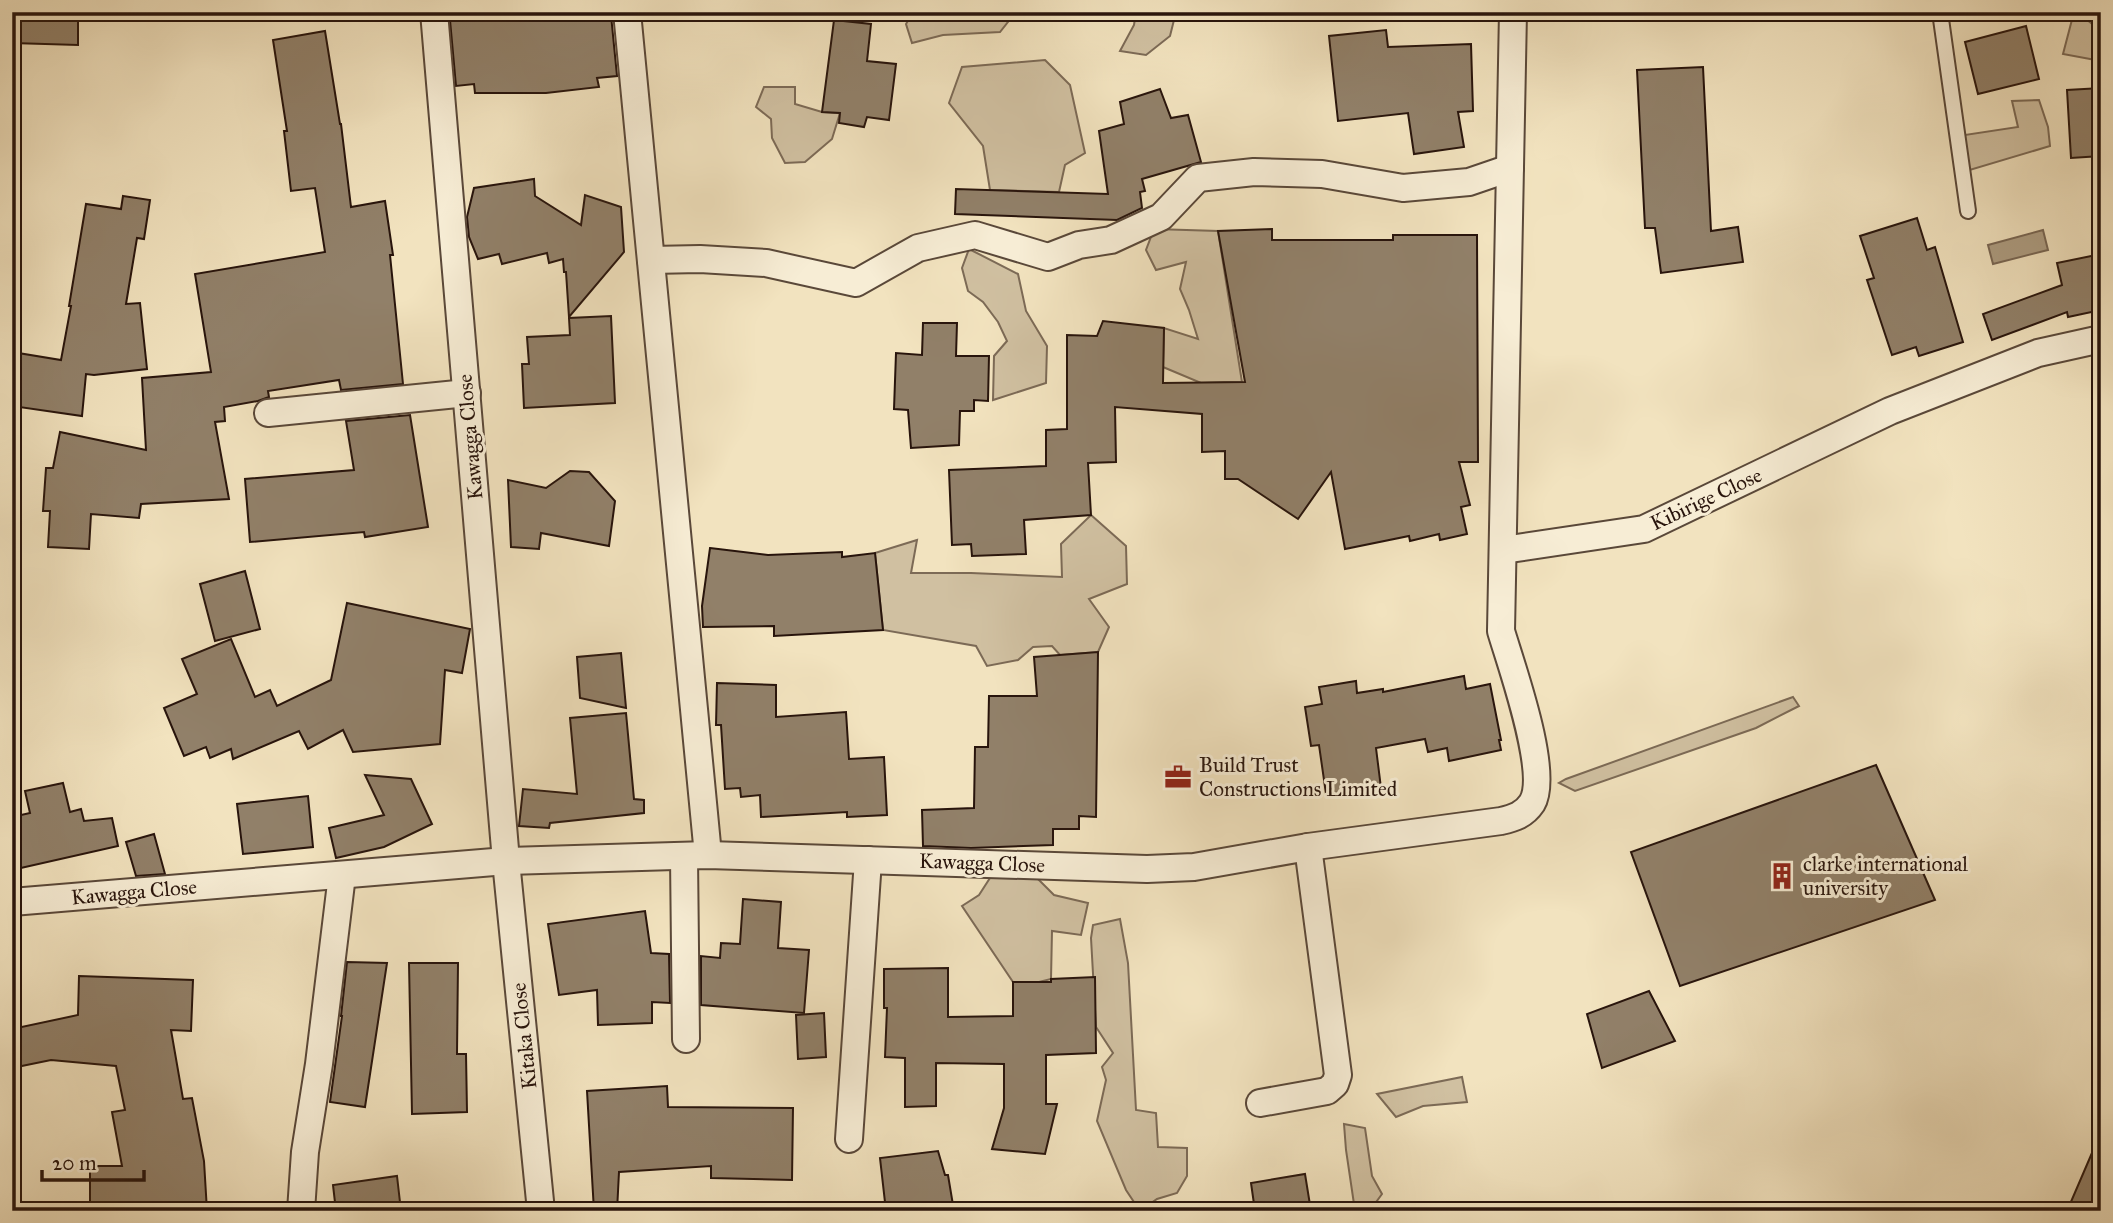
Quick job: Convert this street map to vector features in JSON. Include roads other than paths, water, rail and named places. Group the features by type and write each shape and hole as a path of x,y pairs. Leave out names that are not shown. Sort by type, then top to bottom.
{"street":[{"name":"Kawagga Close","path":"434,12 506,861"},
{"path":"627,12 651,260 696,856 686,1039"},
{"path":"1503,550 1513,12"},
{"path":"651,260 699,259 766,264 856,283 918,248 975,235 1048,257 1079,245 1111,240 1161,217 1198,178 1254,173 1322,174 1404,188 1469,182 1510,168"},
{"name":"Kibirige Close","path":"1503,550 1644,529 1890,411 2038,353 2101,339"},
{"path":"268,413 467,393"},
{"name":"Kawagga Close","path":"12,902 506,861 696,856 1147,869 1194,867 1308,847 1501,821 1520,816 1533,802 1536,787 1536,759 1501,631 1503,550"},
{"path":"1261,1103 1327,1091 1335,1084 1338,1075 1308,847"},
{"path":"849,1139 868,860"},
{"name":"Kitaka Close","path":"506,861 541,1211"},
{"path":"301,1211 305,1152 319,1064 342,875"}],"lane":[{"path":"1940,12 1968,212"}],"place":[{"name":"Build Trust Constructions Limited","path":"1178,777"},
{"name":"clarke international university","path":"1782,876"}]}
